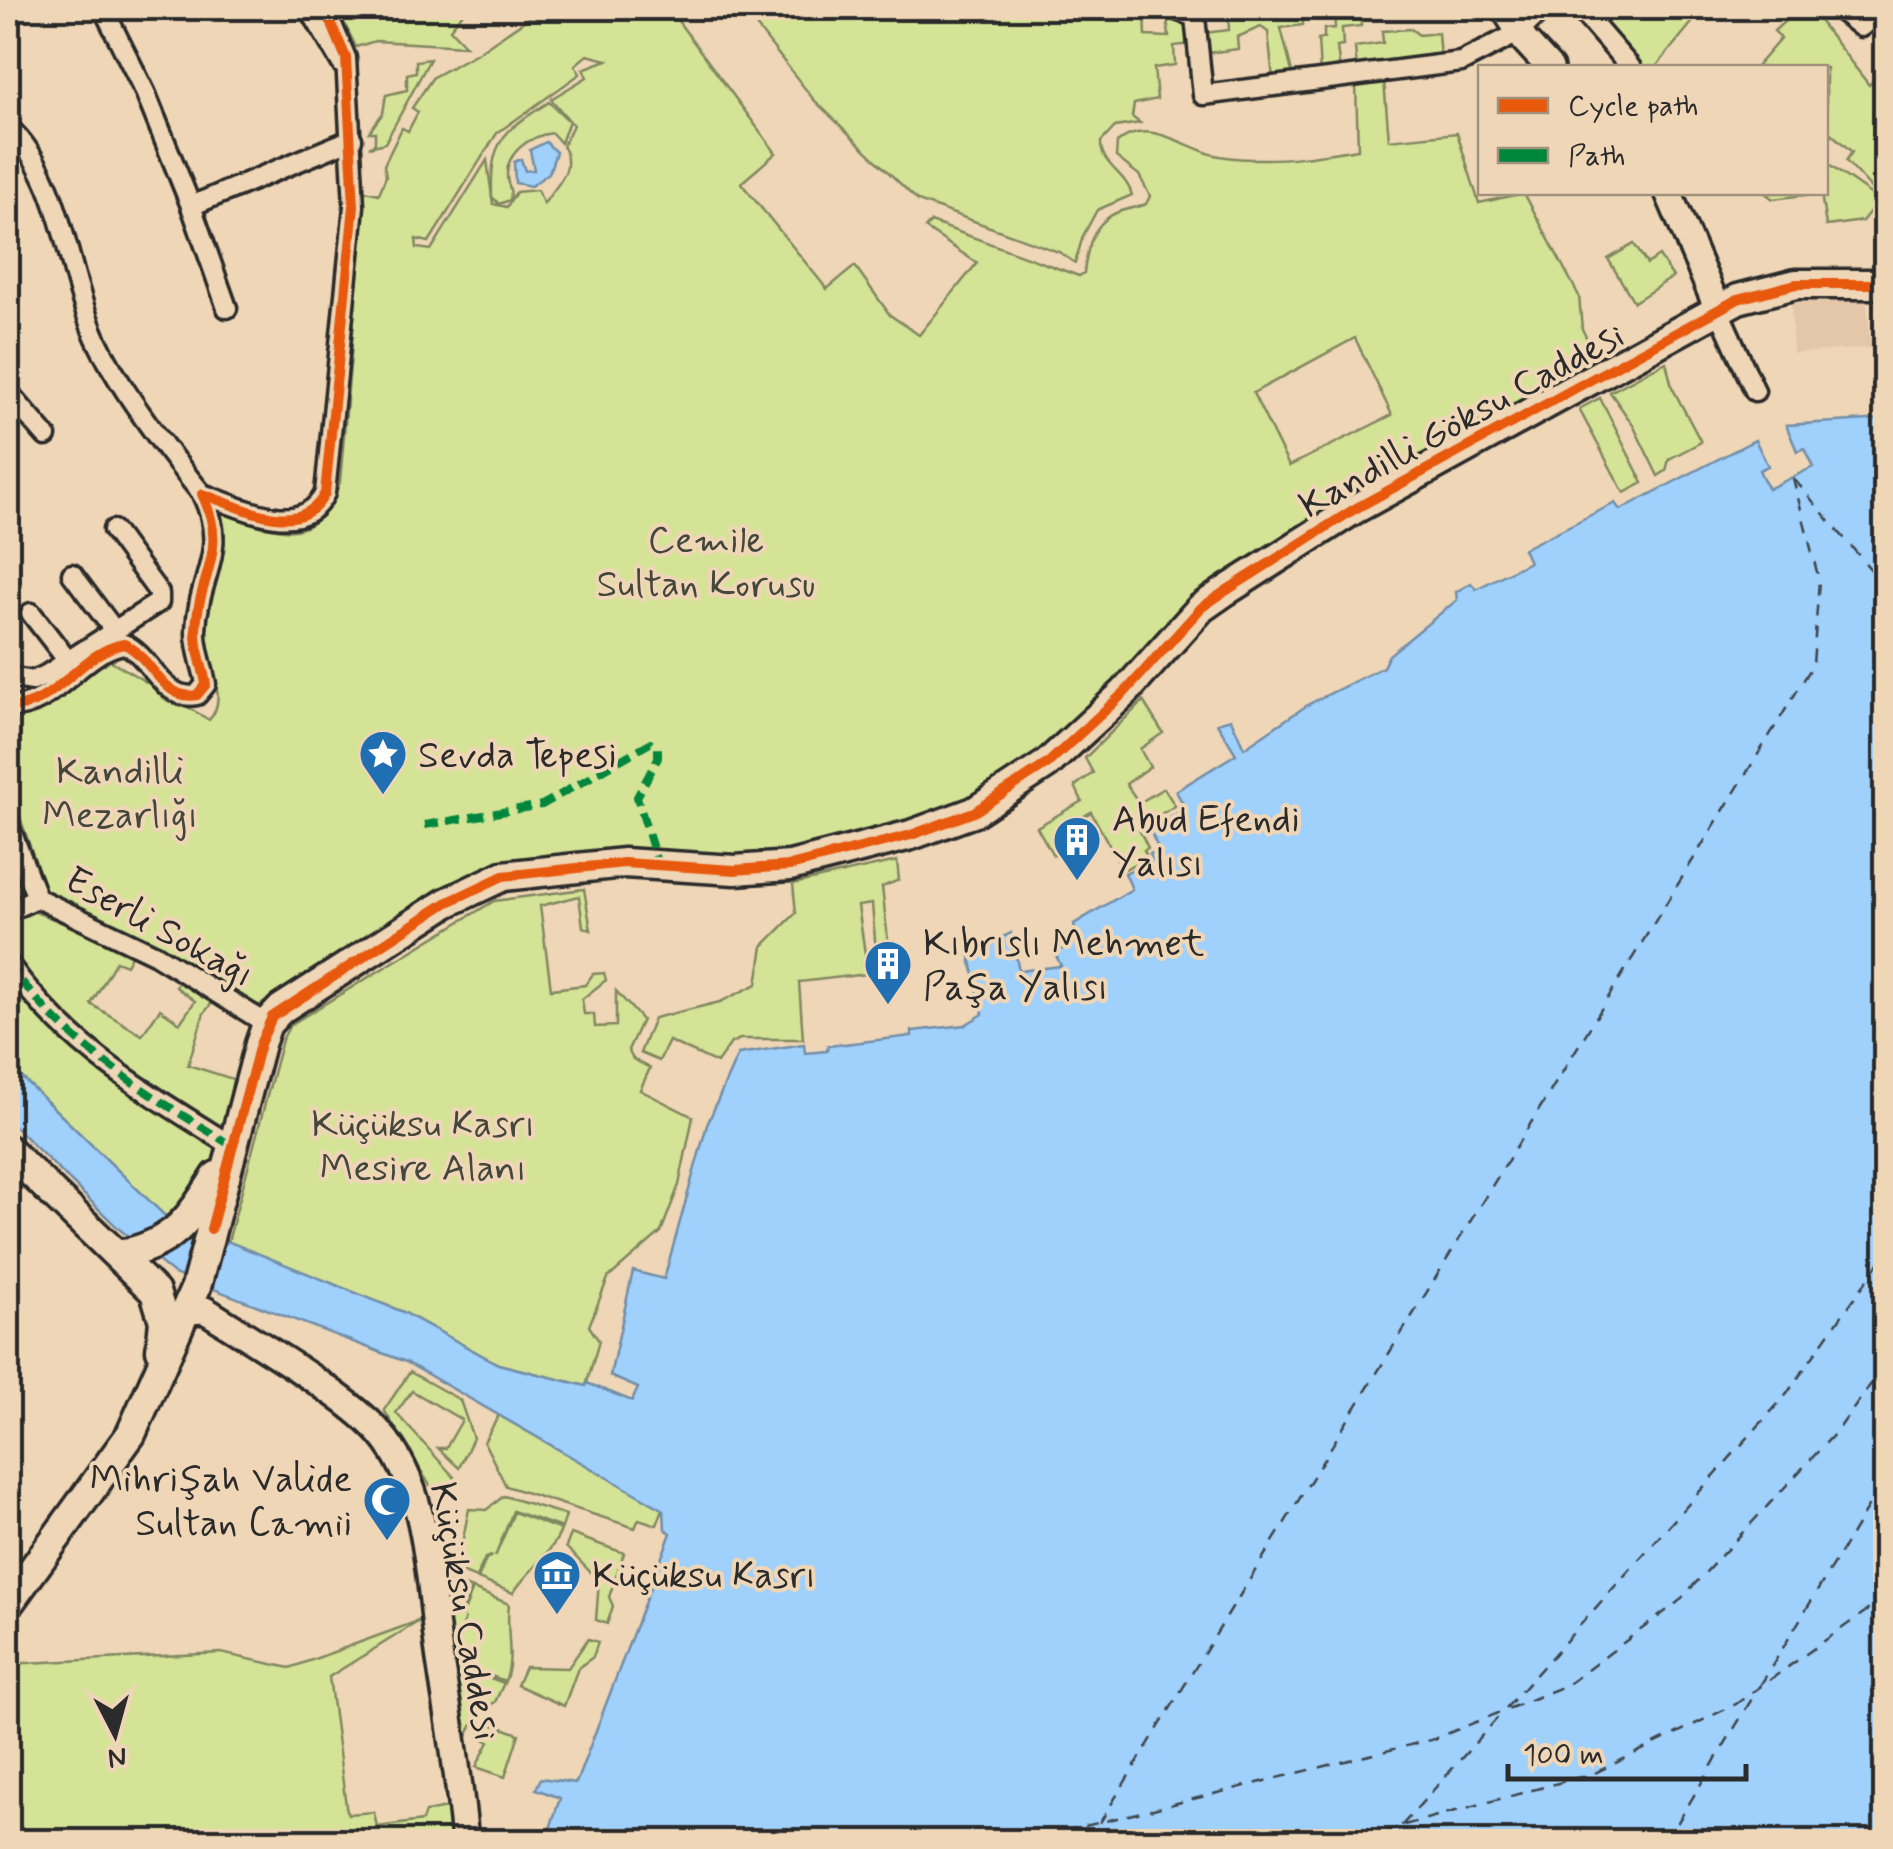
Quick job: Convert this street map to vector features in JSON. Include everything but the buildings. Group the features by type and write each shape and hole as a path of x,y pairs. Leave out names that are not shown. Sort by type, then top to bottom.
{"main road":[{"name":"Kandilli Göksu Caddesi","path":"267,1024 281,1009 446,904 503,876 624,863 735,870 790,866 910,835 974,812 1017,788 1092,724 1210,602 1328,524 1718,308 1758,292 1796,284 1886,284"},
{"path":"8,1604 130,1434 145,1404 187,1304 202,1220 230,1152 267,1024"},
{"name":"Küçüksu Caddesi","path":"8,1150 155,1292 187,1304"},
{"path":"118,1256 150,1249 202,1220"}],"street":[{"path":"107,8 191,206 227,308"},
{"path":"310,8 348,73"},
{"path":"202,494 289,519 311,512 325,493 352,241 352,139 348,73 342,45 325,8"},
{"path":"1171,8 1195,17 1203,94 1450,64 1518,33 1544,8"},
{"path":"1504,8 1518,33 1547,65"},
{"path":"1579,8 1628,65"},
{"path":"1837,8 1861,27 1883,8"},
{"path":"8,127 24,142 41,176 93,331 164,448 202,494 216,535 196,628 205,678 202,692 186,697 173,691 124,644 104,651 36,703 8,707"},
{"path":"191,206 352,139"},
{"path":"1669,195 1755,391"},
{"path":"8,392 46,436"},
{"path":"8,677 33,681 159,602 160,594 113,530"},
{"path":"72,574 114,630"},
{"path":"31,613 68,661"},
{"name":"Eserli Sokağı","path":"8,823 37,898 178,966 267,1024"},
{"path":"8,911 37,898"},
{"path":"8,963 29,993 100,1062 230,1152"},
{"name":"Küçüksu Caddesi","path":"187,1304 364,1420 380,1434 400,1463 414,1500 428,1568 466,1842"}],"shaded area":[{"path":"1866,300 1871,348 1793,353 1791,303"}],"green space":[{"path":"337,8 467,8 450,29 466,46 375,41 356,47"},
{"name":"Cemile Sultan Korusu","path":"543,8 696,8 678,21 776,153 741,183 827,289 855,266 890,315 919,335 977,263 925,228 931,222 1079,276 1084,273 1093,236 1104,221 1146,204 1150,196 1139,175 1116,157 1117,143 1140,132 1152,133 1211,154 1270,159 1358,149 1356,84 1384,81 1389,140 1457,133 1479,203 1525,195 1579,296 1582,329 1598,360 1336,508 1214,583 1180,610 1112,691 1041,757 957,810 837,846 741,860 576,856 374,935 260,1005 245,1004 169,953 46,892 8,783 8,713 25,713 51,705 103,656 209,720 218,699 201,630 225,534 214,503 270,528 287,530 316,521 329,506 340,482 365,191 379,194 386,176 384,165 402,128 408,131 418,112 412,108 433,77 477,53","holes":["587,55 607,60 583,69 587,77 551,99 573,125 563,146 566,171 544,204 537,190 516,192 507,207 493,204 487,160 431,250 417,248 416,239 429,242 497,133 580,74 575,65","1355,338 1392,415 1289,466 1253,393"]},
{"path":"742,8 815,8 846,18 850,8 1145,8 1146,36 1169,37 1167,17 1187,18 1192,44 1174,46 1175,65 1154,68 1157,99 1134,104 1132,117 1140,123 1115,127 1101,142 1105,157 1132,195 1097,210 1075,263 1059,252 918,201 814,100"},
{"path":"1202,8 1303,8 1303,25 1281,28 1293,76 1273,79 1268,32 1261,27 1237,37 1238,49 1207,53 1204,33 1229,30 1228,11 1203,13"},
{"path":"1334,8 1360,8 1361,26 1342,28 1343,46 1337,47 1340,71 1320,73 1318,39 1324,38 1324,29 1335,28"},
{"path":"1583,8 1704,8 1657,65 1634,65"},
{"path":"1799,8 1809,8 1869,85 1885,67 1885,204 1846,161 1852,152 1828,131 1828,65 1758,65 1781,38 1774,31"},
{"path":"1411,29 1419,35 1438,33 1440,58 1357,69 1355,47 1383,43 1382,31"},
{"path":"430,59 385,143 369,147 375,143 375,132 369,132 383,113 386,95 407,90 407,74 416,72 416,61"},
{"path":"549,102 569,121 561,143 552,133 521,147 508,167 510,200 499,204 492,197 497,149 510,130"},
{"path":"1828,164 1879,200 1862,221 1826,226 1821,195 1828,195"},
{"path":"1768,195 1805,195 1773,199"},
{"path":"1634,244 1647,264 1659,256 1673,277 1634,302 1608,259"},
{"path":"1666,362 1672,387 1701,442 1669,459 1666,471 1658,476 1633,425 1610,392"},
{"path":"1600,398 1643,483 1624,493 1579,409"},
{"path":"1143,701 1163,733 1140,749 1150,767 1126,784 1139,803 1164,788 1175,806 1138,827 1148,848 1144,850 1147,857 1123,870 1091,812 1063,829 1071,845 1053,855 1037,827 1082,801 1075,786 1093,773 1085,758"},
{"path":"897,861 899,880 882,887 889,949 885,950 887,974 878,975 872,904 858,906 868,974 799,982 803,1039 740,1039 731,1043 717,1063 669,1041 659,1061 640,1053 654,1018 720,1002 757,984 763,946 796,913 793,884"},
{"name":"Küçüksu Kasrı Mesire Alanı","path":"584,889 591,930 583,927 579,896 540,906 551,989 585,985 593,974 604,973 606,980 582,999 584,1014 594,1014 595,1027 616,1026 616,991 642,1020 628,1050 633,1059 650,1068 640,1090 693,1117 679,1185 661,1232 608,1278 589,1326 599,1341 586,1386 498,1364 403,1312 228,1242 282,1040 290,1025 494,901"},
{"path":"30,910 134,950 126,965 116,961 91,1004 142,1035 160,1009 180,1023 195,1001 176,987 181,977 216,998 204,1013 188,1065 233,1079 225,1117 206,1175 182,1206 165,1216 8,1064 8,917"},
{"path":"410,1372 460,1400 473,1438 459,1468 438,1448 446,1448 462,1420 412,1391 396,1413 454,1477 452,1487 432,1489 384,1410"},
{"path":"499,1415 663,1509 657,1525 639,1519 635,1528 506,1486 484,1442"},
{"path":"504,1496 566,1515 562,1528 513,1511 495,1557 514,1512 561,1530 513,1593 478,1579 486,1559 492,1556 485,1558 476,1578 449,1567 462,1543 469,1509 486,1510"},
{"path":"571,1534 624,1553 609,1597 613,1606 607,1624 596,1620 599,1581 566,1547"},
{"path":"445,1577 471,1589 463,1614 473,1589 509,1604 509,1663 505,1681 452,1662 465,1618 449,1663"},
{"path":"421,1620 329,1677 346,1806 348,1814 374,1812 377,1827 422,1821 425,1812 452,1807 455,1841 8,1842 8,1664 221,1653 290,1668"},
{"path":"588,1639 598,1642 593,1657 578,1668 564,1706 517,1685 525,1667 568,1668"},
{"path":"452,1664 504,1683 495,1702 478,1712 467,1737"},
{"path":"491,1724 519,1734 505,1777 476,1767 489,1742 485,1740"}],"water":[{"path":"546,142 556,152 549,173 531,186 515,183 514,162 521,159 525,171 534,170 530,150"},
{"path":"1885,419 1885,1841 522,1841 526,1832 547,1838 560,1798 536,1789 541,1778 576,1783 671,1533 665,1529 664,1510 406,1362 174,1274 118,1228 8,1120 8,1064 165,1216 403,1312 498,1364 586,1386 587,1383 632,1401 638,1388 610,1376 633,1271 664,1279 707,1125 738,1054 804,1044 805,1053 827,1051 828,1046 965,1025 983,1014 969,953 1011,933 1019,971 1061,966 1054,951 1070,947 1067,934 1075,931 1074,924 1132,889 1125,873 1152,860 1150,854 1159,850 1150,831 1185,808 1176,791 1236,754 1217,723 1231,719 1244,748 1309,704 1383,667 1389,655 1457,600 1456,592 1471,583 1476,589 1529,562 1523,549 1615,503 1620,510 1755,440 1768,466 1759,470 1768,489 1813,467 1804,448 1797,451 1786,425"}],"ferry route":[{"path":"1088,1842 1813,665 1819,580 1793,478"},
{"path":"1794,479 1872,571 1886,581"},
{"path":"1506,1708 1786,1395 1886,1253"},
{"path":"1021,1842 1434,1739 1567,1685 1678,1602 1838,1430 1886,1363"},
{"path":"1760,1686 1886,1477"},
{"path":"1404,1825 1595,1773 1736,1704 1886,1597"},
{"path":"1666,1842 1756,1692"},
{"path":"1387,1842 1501,1714"},
{"path":"1346,1842 1397,1828"}],"marked path":[{"path":"425,825 542,805 650,743 658,748 658,758 637,797 658,865"},
{"path":"8,963 56,1020 83,1044 139,1087 232,1146"}],"cycle path":[{"path":"8,707 40,699 93,658 124,644 175,692 197,695 206,684 197,644 198,610 213,548 210,514 202,494 251,512 286,518 315,507 325,493 354,206 346,58 325,8"},
{"path":"211,1229 260,1044 272,1017 446,903 503,876 624,863 735,870 790,866 911,835 974,812 1047,764 1125,692 1201,608 1353,510 1738,299 1796,284 1886,284"}],"place":[{"name":"Sevda Tepesi","path":"383,796"},
{"name":"Abud Efendi Yalısı","path":"1077,882"},
{"name":"Kıbrıslı Mehmet Paşa Yalısı","path":"888,1006"},
{"name":"Mihrişah Valide Sultan Camii","path":"387,1542"},
{"name":"Küçüksu Kasrı","path":"557,1616"}],"park label":[{"name":"Kandilli Mezarlığı","path":"120,792"}]}
